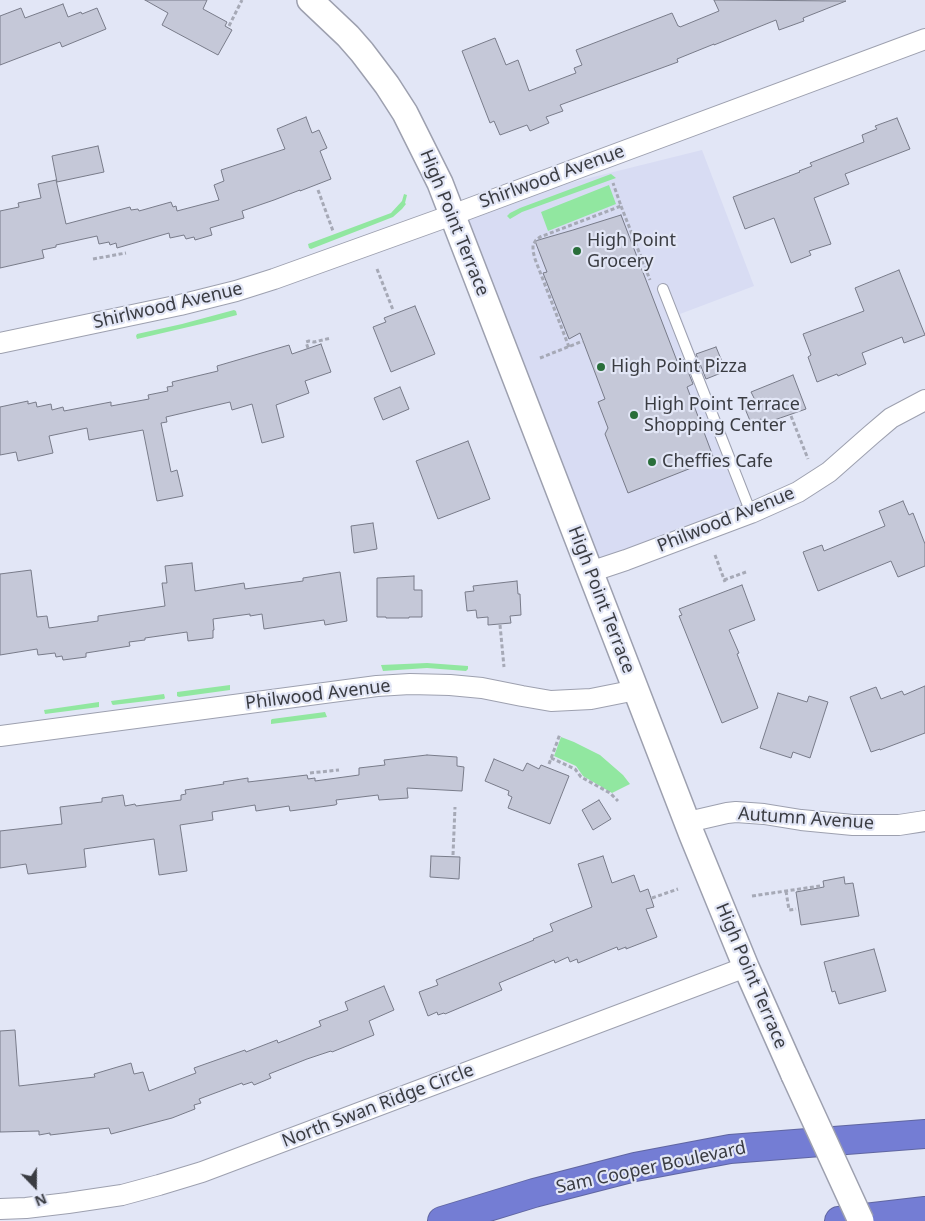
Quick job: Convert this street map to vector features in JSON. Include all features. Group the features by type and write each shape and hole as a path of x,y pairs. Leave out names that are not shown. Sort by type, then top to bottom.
{"highway":[{"name":"Sam Cooper Boulevard","path":"442,1221 524,1195 634,1168 730,1148 925,1134"},
{"path":"839,1221 925,1211"}],"street":[{"name":"High Point Terrace","path":"310,0 348,36 387,85 406,113 440,183 636,690 746,967 860,1221"},
{"name":"Shirlwood Avenue","path":"0,344 236,291 452,215 925,40"},
{"name":"Philwood Avenue","path":"590,572 771,505 806,487 829,472 891,418 925,400"},
{"name":"Philwood Avenue","path":"0,736 377,686 410,684 450,685 482,688 551,701 591,699 636,690"},
{"name":"Autumn Avenue","path":"688,822 736,812 853,825 899,824 925,821"},
{"name":"North Swan Ridge Circle","path":"0,1209 68,1203 122,1194 202,1172 746,967"}],"lane":[{"path":"663,289 751,513"}],"path":[{"path":"229,26 242,0"},
{"path":"613,183 652,285"},
{"path":"318,190 333,232"},
{"path":"569,347 535,259 533,245 540,237 621,206"},
{"path":"93,259 126,253"},
{"path":"377,269 393,310"},
{"path":"308,348 306,342 331,338"},
{"path":"540,358 583,341"},
{"path":"791,416 808,459"},
{"path":"715,556 724,581 746,572"},
{"path":"500,625 504,667"},
{"path":"549,764 560,734"},
{"path":"551,758 575,769 581,777 610,793 618,801"},
{"path":"310,773 339,770"},
{"path":"454,855 455,807"},
{"path":"752,896 820,886"},
{"path":"652,898 678,889"},
{"path":"786,891 789,910 796,909"}],"shaded area":[{"path":"702,150 754,286 680,314 752,500 751,513 590,572 452,215 545,189"}],"green space":[{"path":"611,174 616,178 522,212 510,219 507,216 520,208"},
{"path":"609,185 616,204 548,231 541,212"},
{"path":"404,194 407,195 406,204 393,217 311,249 309,248 308,244 391,213 402,201"},
{"path":"234,310 237,315 137,339 136,336 137,334"},
{"path":"427,663 468,666 468,669 466,671 427,668 383,671 381,665"},
{"path":"230,685 230,690 177,696 177,692"},
{"path":"164,694 164,699 113,705 111,701"},
{"path":"99,702 99,707 45,714 44,710"},
{"path":"325,712 327,717 271,724 272,719"},
{"path":"561,737 600,755 623,775 630,784 612,793 583,776 576,766 554,756"}],"building":[{"path":"145,0 207,0 203,9 227,22 225,26 232,30 218,55 162,25 168,13"},
{"path":"714,0 846,1 803,18 804,21 779,30 776,20 714,44 677,59 678,62 560,105 563,111 546,117 549,123 530,131 527,125 500,135 494,121 490,123 462,51 495,38 506,65 518,60 529,91 576,73 574,68 582,65 576,50 672,13 680,27 719,11"},
{"path":"63,4 68,17 97,8 106,29 62,47 60,42 0,65 0,16 21,8 25,18"},
{"path":"306,117 312,133 319,130 327,148 320,151 331,179 242,211 244,218 210,228 212,235 195,240 194,237 186,239 184,235 170,238 169,233 117,248 116,243 110,245 109,242 99,244 97,236 56,245 56,247 42,250 44,258 0,268 0,211 19,207 18,203 41,198 38,184 56,180 66,224 130,207 131,210 138,209 139,211 171,202 173,207 176,206 177,211 219,200 214,185 224,181 221,170 285,149 277,129"},
{"path":"897,118 910,149 845,174 849,184 814,198 831,244 809,251 811,255 791,263 774,218 745,229 733,197 800,172 812,166 810,163 864,142 862,135 877,129 875,126"},
{"path":"98,146 104,172 57,182 52,156"},
{"path":"621,215 677,361 683,359 693,384 687,387 714,459 628,493 605,434 608,428 598,402 605,399 580,333 569,339 543,273 547,272 535,241"},
{"path":"899,270 925,335 904,343 902,337 862,353 866,364 838,376 837,374 817,382 808,357 811,355 803,334 864,311 855,288"},
{"path":"415,306 435,354 391,372 373,327 386,322 384,318"},
{"path":"321,344 331,372 305,381 309,393 276,405 284,437 262,443 252,404 232,410 230,402 166,417 167,422 161,423 171,472 177,470 183,496 157,501 143,430 89,440 87,428 49,436 53,453 18,461 16,452 0,455 0,407 28,401 28,404 36,402 37,407 51,404 52,410 63,407 64,411 111,402 111,406 149,399 148,395 168,391 167,387 173,386 172,382 218,371 217,366 289,345 292,354"},
{"path":"716,347 726,371 706,379 696,354"},
{"path":"793,375 806,409 763,424 761,419 751,423 743,404 755,400 751,392"},
{"path":"400,387 409,409 383,420 374,398"},
{"path":"468,441 490,499 438,519 416,461"},
{"path":"903,501 909,515 913,513 925,544 925,566 898,577 891,561 818,591 803,552 822,545 824,551 885,526 879,511"},
{"path":"373,523 377,549 354,553 351,526"},
{"path":"192,563 195,591 244,583 245,589 303,581 303,578 340,572 347,621 325,625 324,620 264,629 262,614 250,616 250,614 213,619 213,638 188,641 187,632 145,638 145,640 129,642 130,646 86,653 86,657 63,660 62,656 56,657 55,653 38,655 37,649 0,655 0,574 31,570 37,617 47,616 49,628 98,621 98,616 165,606 162,583 167,583 165,566"},
{"path":"414,576 414,590 422,590 422,617 377,617 377,578"},
{"path":"517,581 521,615 510,616 511,623 488,625 488,617 477,618 476,610 467,611 465,592 474,591 473,586"},
{"path":"742,585 755,620 729,630 758,708 722,723 679,616 682,615 679,609"},
{"path":"925,686 925,733 871,752 850,697 876,687 881,699 902,691 904,695"},
{"path":"778,693 807,702 809,696 828,702 810,758 793,752 791,758 760,748"},
{"path":"427,755 457,757 457,766 464,767 462,791 407,788 408,798 379,800 378,795 336,800 337,804 335,805 290,811 289,806 256,811 255,805 212,812 213,820 180,825 187,871 159,875 154,839 84,849 86,867 28,874 26,864 0,868 0,831 62,824 60,807 102,802 102,798 123,795 125,806 181,800 181,795 186,794 185,790 248,778 248,782 307,775 308,779 315,778 315,781 359,775 359,768 385,765 384,760"},
{"path":"494,759 523,771 527,763 539,769 541,765 569,776 550,824 508,808 512,797 508,795 509,791 485,781"},
{"path":"599,800 611,819 593,830 582,810"},
{"path":"431,856 460,857 459,879 430,877"},
{"path":"603,856 612,883 634,875 640,892 648,889 654,907 646,909 657,937 626,949 626,947 618,950 617,947 578,963 577,959 570,962 568,957 555,963 554,960 499,983 502,990 445,1014 438,1015 437,1012 428,1016 419,992 438,985 436,980 534,940 553,931 550,924 592,907 578,864"},
{"path":"844,877 845,884 853,883 859,916 801,925 796,892 824,887 823,881"},
{"path":"874,949 886,991 839,1004 835,991 832,992 824,962"},
{"path":"384,986 394,1010 369,1021 374,1035 269,1074 271,1078 254,1085 252,1082 243,1085 242,1083 199,1099 201,1103 194,1105 195,1109 172,1118 111,1134 109,1128 50,1135 50,1133 39,1135 39,1131 0,1132 0,1031 15,1030 19,1086 95,1077 94,1074 131,1063 134,1074 143,1072 149,1091 196,1073 194,1068 277,1040 278,1043 321,1026 319,1021 348,1010 345,1002"}],"place":[{"name":"High Point Grocery","path":"577,251"},
{"name":"High Point Pizza","path":"601,367"},
{"name":"High Point Terrace Shopping Center","path":"634,415"},
{"name":"Cheffies Cafe","path":"652,462"}]}
